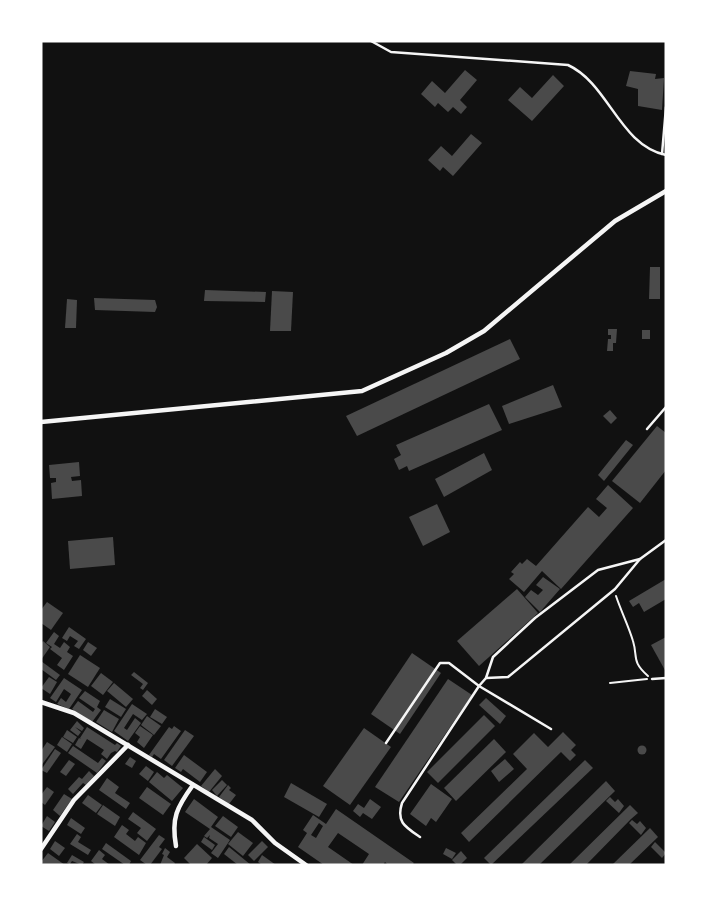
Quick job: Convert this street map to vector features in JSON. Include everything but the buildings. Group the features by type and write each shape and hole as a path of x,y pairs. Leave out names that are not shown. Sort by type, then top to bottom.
{"street":[{"path":"41,422 362,391 446,353 484,331 615,221 666,191"},
{"path":"41,702 74,713 252,820 275,843 306,865"},
{"path":"41,849 74,800 128,745"},
{"path":"176,846 173,827 175,814 193,785"}],"lane":[{"path":"371,41 391,52 568,65 585,76 633,136 644,146 664,155 666,107"},
{"path":"647,428 666,407"},
{"path":"486,678 508,677 613,590 640,558 666,540"},
{"path":"420,837 403,826 399,818 402,803 486,678 493,656 543,612 598,570 640,558"},
{"path":"386,743 440,663 449,663 480,686 551,729"},
{"path":"652,679 666,678"}],"path":[{"path":"613,590 634,642 634,655 639,666 652,679"},
{"path":"610,683 652,679"}]}
